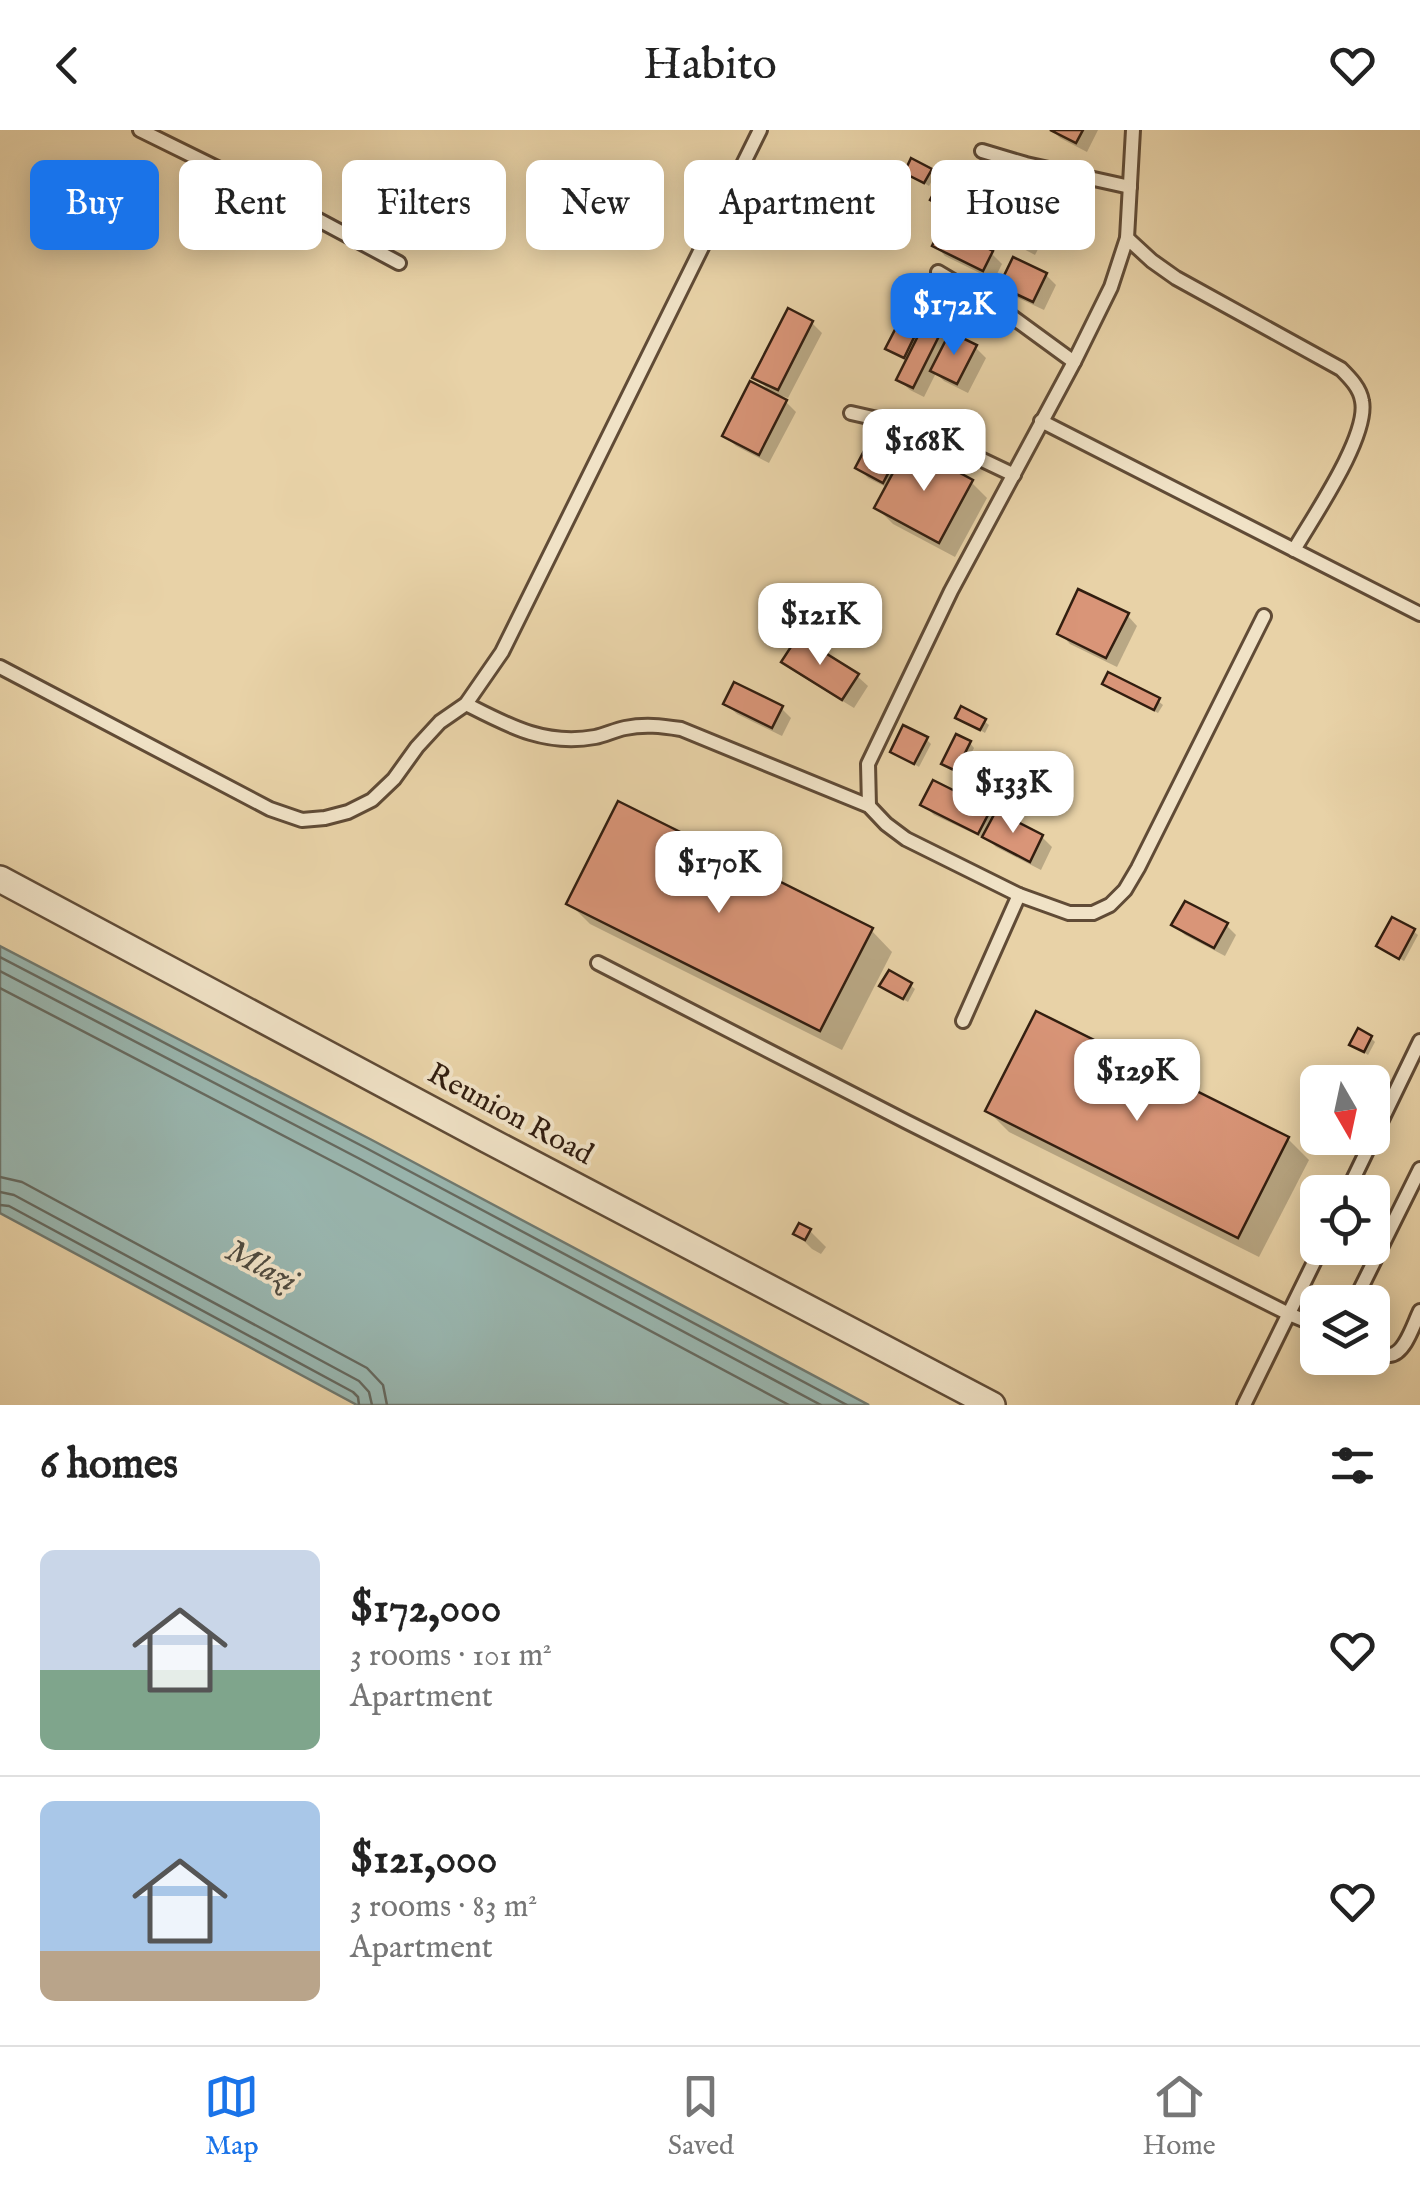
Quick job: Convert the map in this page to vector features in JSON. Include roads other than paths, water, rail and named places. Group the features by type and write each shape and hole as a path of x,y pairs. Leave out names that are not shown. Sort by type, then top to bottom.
{"street":[{"name":"Reunion Road","path":"0,880 992,1405"}],"lane":[{"path":"140,130 399,264"},
{"path":"0,667 270,809 302,820 348,812 372,800 394,780 416,747 440,722 466,704 502,652 760,130"},
{"path":"868,806 868,764 951,591 1110,287 1127,238 1133,130"},
{"path":"982,151 1130,187"},
{"path":"1127,238 1176,278 1341,369 1354,382 1362,400 1359,432 1294,550"},
{"path":"938,272 1008,313 1074,362"},
{"path":"851,412 913,428 1014,475"},
{"path":"1041,421 1420,614"},
{"path":"466,704 504,724 545,738 585,738 653,724 681,729 868,806 906,839 1019,895 1069,913 1093,913 1110,906 1125,890 1264,616"},
{"path":"963,1021 1019,895"},
{"path":"598,963 1300,1319"},
{"path":"1355,1175 1420,1041"},
{"path":"1362,1285 1420,1169"},
{"path":"1244,1405 1313,1265"},
{"path":"1390,1355 1403,1346 1420,1311"}],"water":[{"name":"Mlazi","path":"0,946 869,1405 357,1405 0,1213"}]}
